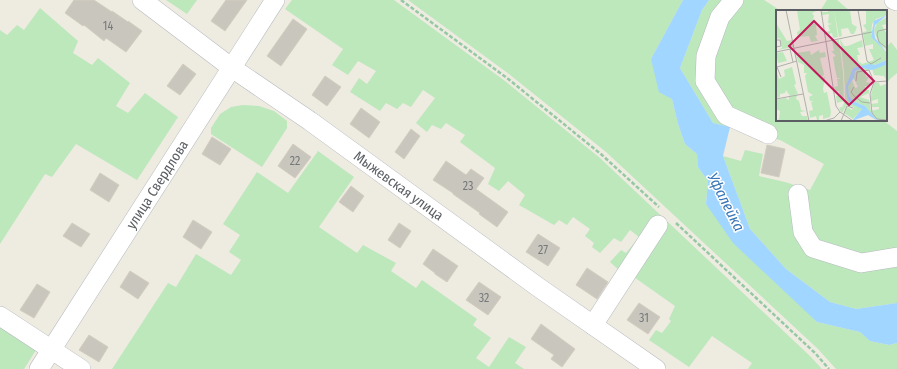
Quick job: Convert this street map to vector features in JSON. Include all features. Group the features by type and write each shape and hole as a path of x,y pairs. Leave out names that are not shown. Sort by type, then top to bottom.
{"street":[{"name":"Мыжевская улица","path":"142,0 232,68 310,121 538,287 656,369"},
{"name":"улица Свердлова","path":"39,369 275,0"},
{"path":"734,0 720,17 706,56 705,81 726,115 768,134"},
{"path":"798,194 803,232 813,248 861,263 897,257"},
{"path":"593,325 663,218"},
{"path":"0,316 81,369"}],"path":[{"path":"401,0 507,78 602,155 663,218 815,353 829,369"}],"green space":[{"path":"166,0 197,0 187,14"},
{"path":"292,0 394,0 505,81 600,158 822,369 748,369 752,363 712,336 689,367 649,340 656,330 662,333 671,321 669,319 675,306 631,275 622,273 610,262 621,250 626,253 639,237 630,230 621,242 614,238 600,253 592,247 594,243 585,236 590,229 573,217 567,225 559,220 554,225 519,205 525,195 508,181 499,191 488,184 495,168 460,142 465,135 446,123 441,129 432,125 427,132 416,123 435,98 423,90 411,107 403,103 397,109 386,103 380,111 350,92 359,78 367,84 376,71 358,61 348,75 332,65 343,49 285,9"},
{"path":"408,0 683,0 651,59 672,99 685,144 697,154 698,167 708,181 706,204 817,322 860,332 870,341 889,345 897,343 897,369 836,369 818,349 606,152 509,74"},
{"path":"709,0 764,0 779,10 776,10 776,121 884,121 897,131 897,303 856,309 830,302 786,269 750,229 723,156 741,161 745,150 763,154 759,176 810,190 824,164 780,140 713,123 680,68 702,10"},
{"path":"827,0 837,0 849,10 821,10"},
{"path":"40,8 78,41 73,53 92,65 98,58 130,83 116,106 128,113 145,93 178,117 137,180 76,144 52,177 45,174 0,244 0,30 7,35 17,25 24,30"},
{"path":"891,42 897,50 897,73 887,83 887,47"},
{"path":"243,105 259,106 274,111 287,121 287,128 262,167 211,134 211,128 220,114 231,107"},
{"path":"318,151 354,177 319,227 357,253 363,245 396,263 391,271 416,288 422,280 477,319 473,325 491,338 476,358 489,367 509,337 526,347 515,363 524,369 112,369 168,283 176,287 196,254 231,275 241,260 229,252 240,235 223,224 257,172 288,193"},
{"path":"0,327 36,350 24,369 0,369"}],"water":[{"name":"Уфалейка","path":"683,0 709,0 702,10 680,68 713,123 730,127 723,156 750,229 786,269 830,302 856,309 897,303 897,343 889,345 870,341 860,332 817,322 733,243 706,204 708,181 698,167 697,154 685,144 672,99 659,92 651,59"}],"building":[{"path":"74,0 94,0 142,31 126,52 106,38 104,41 84,25 83,26 65,13"},
{"path":"226,0 247,0 225,31 211,21"},
{"path":"293,19 307,29 281,66 267,56"},
{"path":"183,64 196,74 180,95 167,86"},
{"path":"325,76 341,87 327,106 312,95"},
{"path":"361,108 380,122 369,138 350,124"},
{"path":"411,129 420,136 404,159 395,152"},
{"path":"212,137 231,149 220,165 202,154"},
{"path":"293,144 311,157 295,178 278,166"},
{"path":"767,145 785,149 779,177 761,173"},
{"path":"446,161 466,175 471,169 484,178 476,189 508,212 497,227 453,193 433,180"},
{"path":"100,173 119,185 109,202 90,190"},
{"path":"351,186 364,196 353,212 339,202"},
{"path":"193,220 212,232 201,249 183,237"},
{"path":"72,223 90,234 81,247 63,236"},
{"path":"399,223 411,231 400,248 388,240"},
{"path":"538,234 560,248 548,266 526,252"},
{"path":"433,249 458,266 447,282 423,264"},
{"path":"587,268 608,282 597,299 576,285"},
{"path":"130,271 149,283 138,299 120,287"},
{"path":"479,282 501,297 488,315 466,300"},
{"path":"37,284 50,292 34,318 20,310"},
{"path":"639,303 660,317 648,334 627,320"},
{"path":"541,324 575,349 562,367 551,359 554,355 531,339"},
{"path":"89,335 108,347 99,362 79,350"}]}
